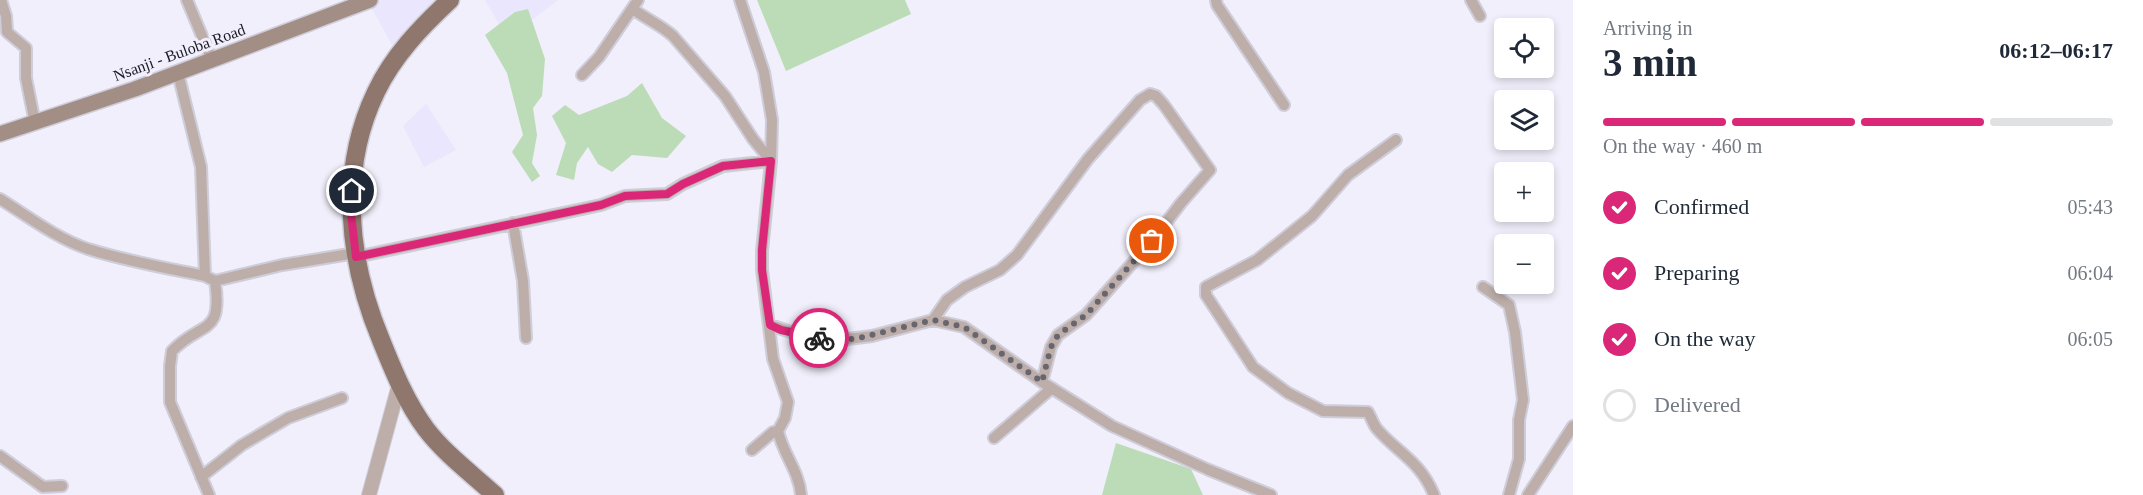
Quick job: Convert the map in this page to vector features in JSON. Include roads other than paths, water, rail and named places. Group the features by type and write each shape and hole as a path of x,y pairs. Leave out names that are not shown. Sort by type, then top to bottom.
{"main road":[{"name":"Nsanji - Buloba Road","path":"0,134 178,73 370,0"},
{"path":"450,0 418,30 376,90 355,151 351,214 356,255 367,307 399,385 426,429 453,458 495,495"}],"street":[{"path":"1,0 7,32 26,48 26,78 34,123"},
{"path":"187,0 212,60"},
{"path":"740,0 764,72 772,120 771,161 762,250 763,279 773,359 788,402 785,418 777,431 752,450"},
{"path":"1216,0 1217,5 1284,105"},
{"path":"1471,0 1480,16"},
{"path":"582,75 600,57 635,5 645,19 664,28 673,36 724,96 771,161"},
{"path":"178,73 201,167 210,278 218,307 216,316 206,328 172,351 170,402 209,495"},
{"path":"933,320 947,300 965,287 1000,270 1017,255 1095,151 1140,100 1150,94 1156,96 1210,170 1152,241 1086,315 1058,335 1051,347 1042,382"},
{"path":"1396,140 1348,176 1312,216 1257,260 1206,287 1206,295 1253,367 1288,393 1323,411 1368,412 1376,428 1409,457 1427,478 1434,495"},
{"path":"0,200 45,229 87,248 210,278 356,255 601,205 625,196 667,194 723,166 771,161"},
{"path":"513,223 523,281 526,338"},
{"path":"1483,287 1509,305 1520,365 1523,399 1519,420 1519,459 1509,495"},
{"path":"770,325 800,335 840,340 872,336 933,320 964,327 1042,382 1112,426 1271,495"},
{"path":"369,495 399,385"},
{"path":"994,438 1052,388"},
{"path":"201,477 242,445 288,418 342,398"},
{"path":"1528,495 1573,426"},
{"path":"777,431 797,473 801,495"},
{"path":"0,456 43,487 62,486"}]}
